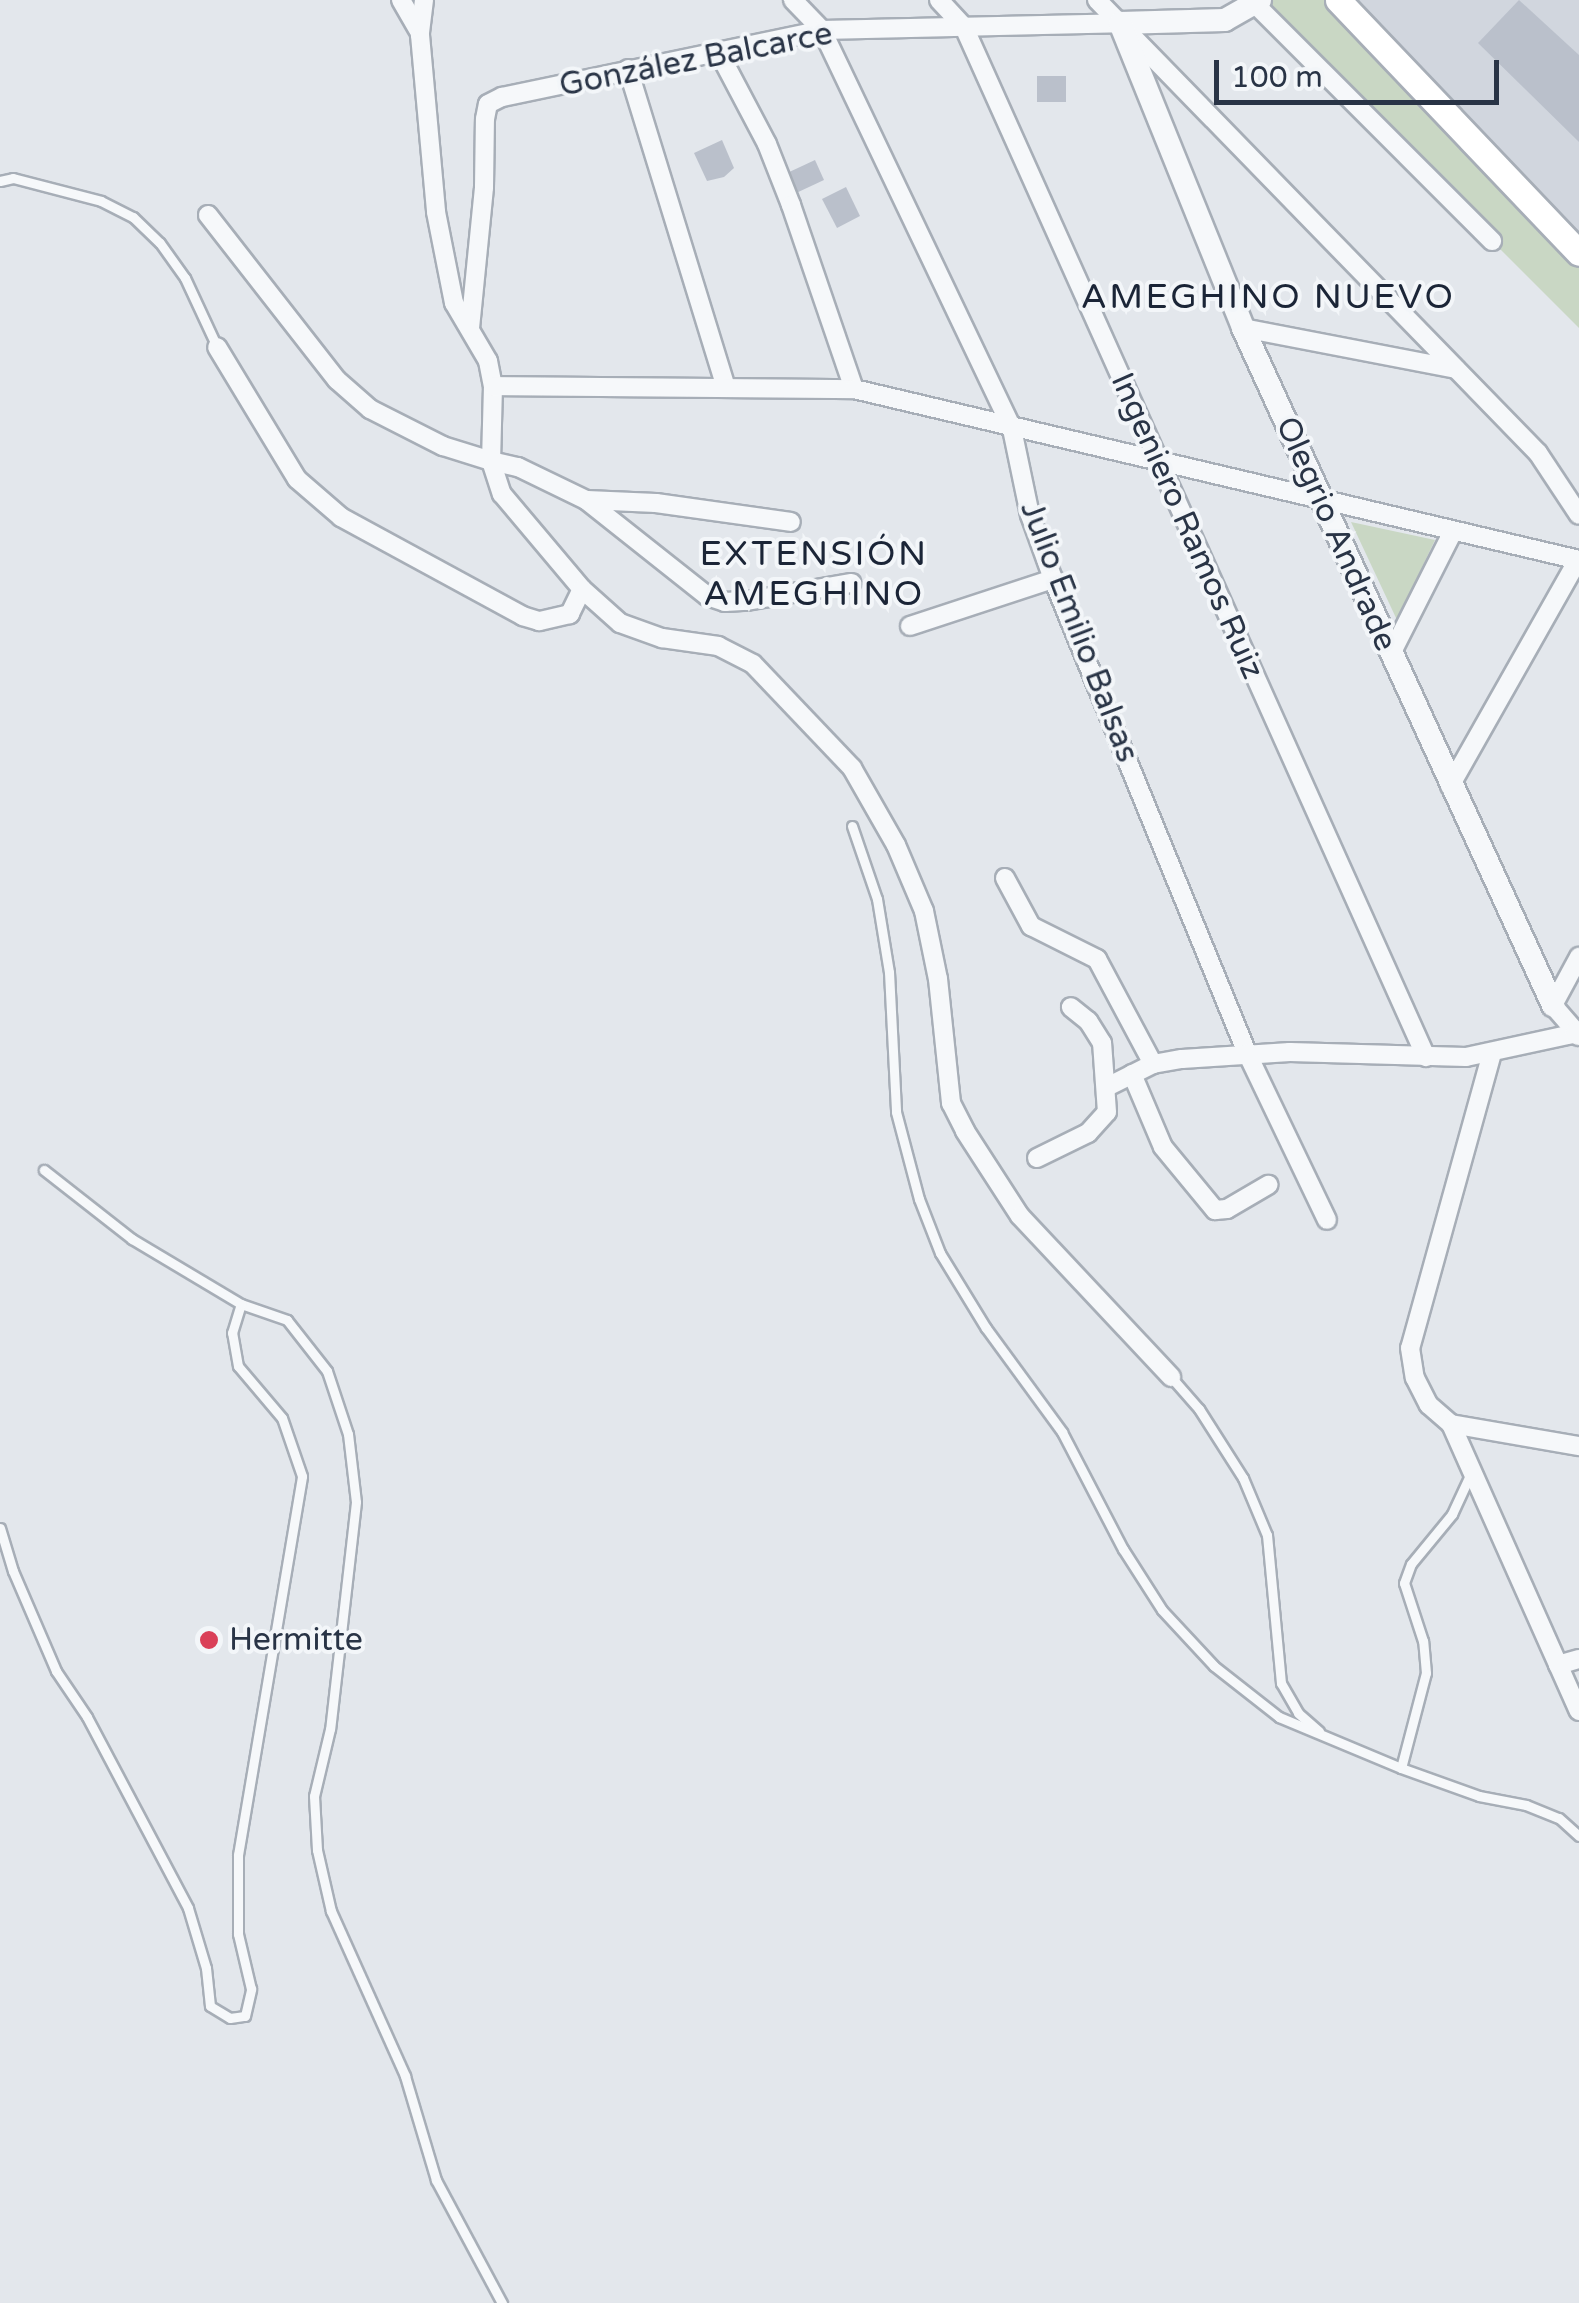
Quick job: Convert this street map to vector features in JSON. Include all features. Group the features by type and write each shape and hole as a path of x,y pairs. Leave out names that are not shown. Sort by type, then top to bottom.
{"main road":[{"path":"1338,0 1579,252"}],"street":[{"path":"401,0 420,35"},
{"path":"424,0 420,35 436,212 454,303 488,362 493,386 491,461 502,494 582,588 620,623 662,638 718,646 753,664 852,768 896,844 924,910 938,978 952,1104 964,1131 1020,1216 1170,1377"},
{"name":"Julio Emilio Balsas","path":"794,0 822,30 1012,429 1030,515 1053,579 1247,1053 1327,1220"},
{"name":"Ingeniero Ramos Ruiz","path":"940,0 964,27 1426,1058"},
{"path":"1097,0 1538,453 1579,515"},
{"path":"1255,1 1492,241"},
{"name":"González Balcarce","path":"470,329 488,104 628,69 822,30 1224,20 1255,1"},
{"name":"Olegrio Andrade","path":"1120,23 1243,328 1320,500 1552,1005 1578,1033"},
{"path":"718,51 792,205 854,388"},
{"path":"628,69 726,387"},
{"path":"208,214 337,380 370,410 443,446 518,467 586,500 707,596 725,602 851,583"},
{"path":"1243,328 1457,370"},
{"path":"217,347 297,479 341,517 539,621 570,614 582,588"},
{"path":"493,386 854,388 1012,429 1579,560 1450,786"},
{"path":"586,500 656,503 791,522"},
{"path":"1391,654 1453,531"},
{"path":"910,626 1053,579"},
{"path":"1005,878 1030,926 1097,958 1153,1064"},
{"path":"1552,1005 1579,957"},
{"path":"1038,1158 1101,1122 1107,1112 1102,1044 1088,1021 1071,1007"},
{"path":"1107,1087 1153,1064 1247,1053 1426,1058 1492,1053 1578,1033"},
{"path":"1492,1053 1410,1348 1415,1378 1429,1405 1451,1424 1579,1711"},
{"path":"1132,1074 1163,1147 1214,1210 1227,1209 1268,1186"},
{"path":"1451,1424 1579,1446"},
{"path":"1558,1665 1579,1658"}],"lane":[{"path":"0,177 101,200 133,217 160,243 185,278 217,347"},
{"path":"852,826 878,899 888,972 896,1112 919,1199 940,1253 986,1328 1062,1432 1123,1549 1162,1610 1214,1666 1279,1717 1400,1768 1479,1796 1526,1805 1559,1818 1579,1836"},
{"path":"44,1170 132,1239 241,1304 287,1320 327,1371 348,1434 356,1502 330,1729 314,1796 316,1850 331,1912 405,2076 436,2180 502,2303"},
{"path":"0,1528 13,1571 56,1670 87,1717 188,1908 206,1968 210,2006 230,2018 245,2016 251,1989 238,1934 238,1855 302,1476 282,1418 238,1366 232,1333 241,1304"},
{"path":"1170,1377 1199,1409 1243,1478 1267,1535 1281,1683 1298,1713 1328,1738"},
{"path":"1400,1768 1426,1673 1423,1641 1404,1582 1411,1564 1452,1514 1472,1472"}],"shaded area":[{"path":"1338,0 1579,0 1579,253"}],"green space":[{"path":"1251,0 1338,0 1579,253 1579,328"},
{"path":"1351,522 1435,540 1397,620"}],"building":[{"path":"1519,0 1579,55 1579,142 1478,43"},
{"path":"1037,76 1066,76 1066,102 1037,102"},
{"path":"722,140 734,168 724,177 707,181 694,153"},
{"path":"815,160 824,180 794,194 785,174"},
{"path":"846,187 860,216 837,228 822,199"}],"place":[{"name":"Hermitte","path":"209,1640"}],"district":[{"name":"AMEGHINO NUEVO","path":"1268,297"},
{"name":"EXTENSIÓN AMEGHINO","path":"814,574"}]}
